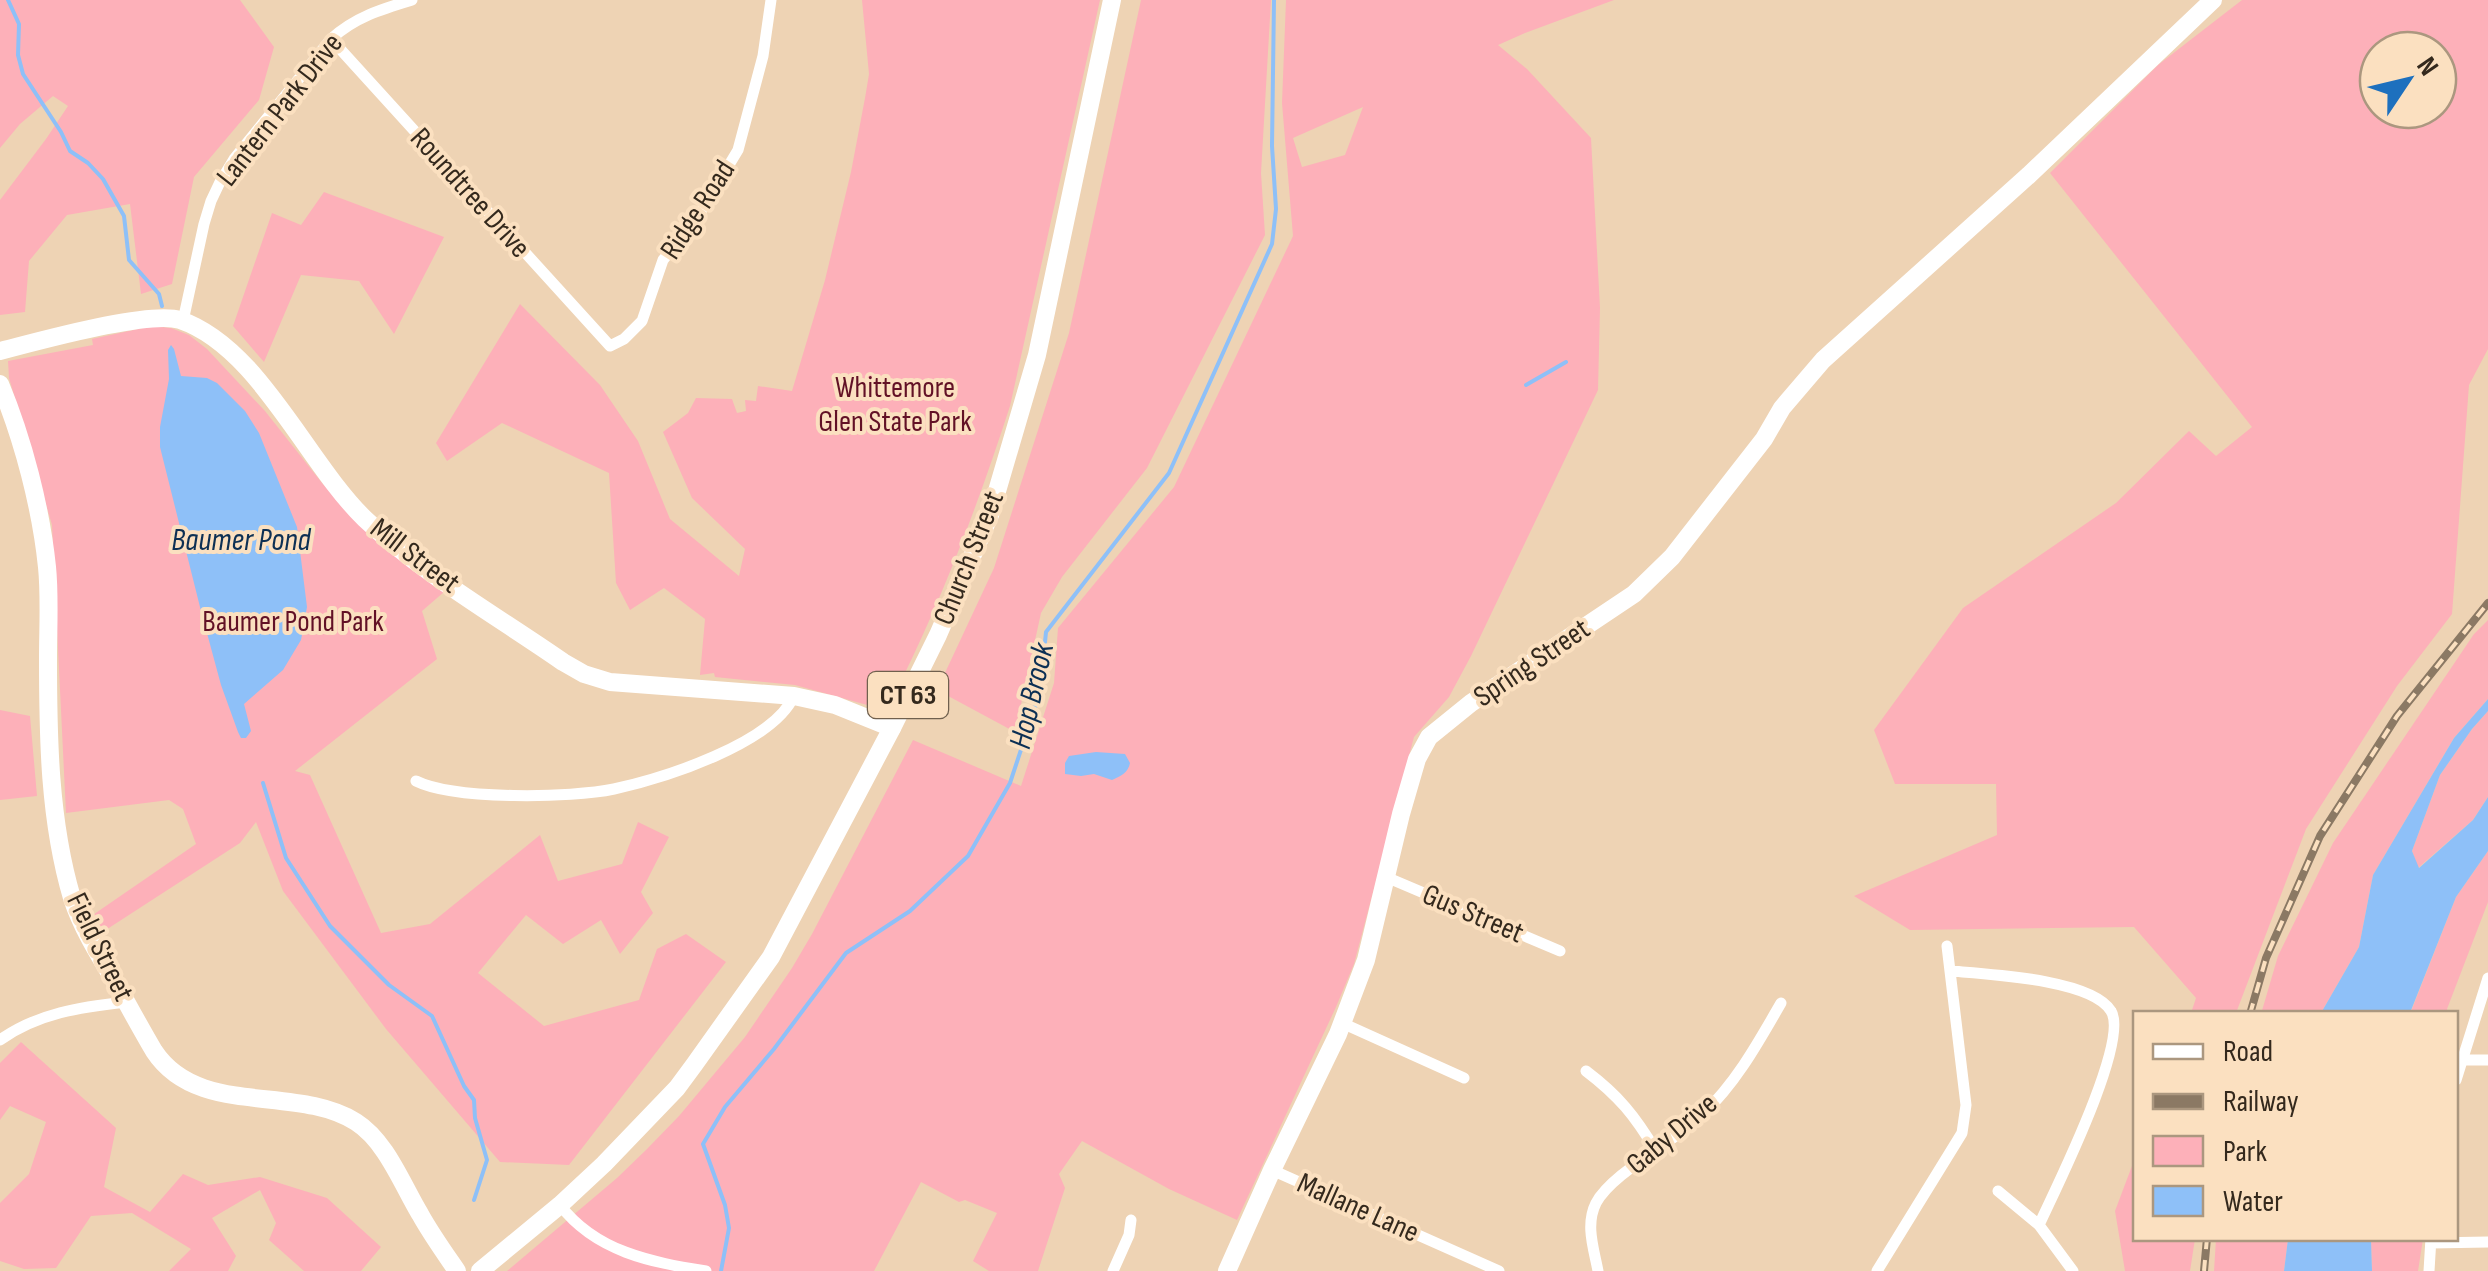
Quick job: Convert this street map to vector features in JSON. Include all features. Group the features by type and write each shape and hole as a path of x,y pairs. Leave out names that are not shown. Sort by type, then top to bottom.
{"main road":[{"name":"Church Street","path":"480,1271 560,1205 676,1088 748,992 790,924 892,728 990,515 1037,355 1112,0"},
{"name":"Spring Street","path":"1227,1271 1342,1024 1366,960 1417,759 1429,736 1634,594 1672,557 1764,439 1782,408 1823,360 2028,175 2213,0"},
{"path":"0,350 131,322 169,318 183,321"},
{"name":"Mill Street","path":"183,321 213,338 250,372 330,479 374,526 423,566 563,662 610,682 794,696 835,706 892,728"},
{"name":"Field Street","path":"0,384 39,509 48,570 50,766 67,879 85,929 163,1062 198,1086 325,1109 359,1124 375,1139 457,1271"}],"street":[{"name":"Lantern Park Drive","path":"183,321 211,200 234,159 331,38 370,13 412,0"},
{"name":"Ridge Road","path":"610,346 624,339 642,321 663,260 700,213 738,150 764,52 771,0"},
{"name":"Roundtree Drive","path":"331,38 610,346"},
{"path":"416,782 438,790 477,794 546,795 612,790 694,766 737,745 782,716 794,696"},
{"name":"Gus Street","path":"1386,877 1560,951"},
{"path":"1878,1271 1962,1134 1966,1105 1948,946"},
{"path":"1951,970 2061,984 2098,998 2112,1012 2115,1030 2096,1098 2039,1226"},
{"path":"2458,1072 2488,978"},
{"path":"0,1040 39,1018 126,1002"},
{"name":"Gaby Drive","path":"1598,1271 1591,1227 1596,1203 1614,1181 1682,1133 1724,1091 1752,1054 1781,1002"},
{"path":"1342,1024 1464,1078"},
{"path":"2461,1060 2488,1060"},
{"path":"1586,1071 1627,1107 1656,1151"},
{"name":"Mallane Lane","path":"1272,1170 1499,1271"},
{"path":"1998,1191 2039,1226 2072,1271"},
{"path":"560,1205 577,1225 616,1250 644,1260 701,1270"},
{"path":"1113,1271 1129,1236 1131,1220"},
{"path":"2429,1271 2431,1241 2488,1242"}],"green space":[{"path":"0,0 240,0 274,47 259,100 194,177 172,284 141,294 130,204 67,215 29,261 25,312 0,315 0,200 68,106 53,96 20,124 0,148"},
{"name":"Whittemore Glen State Park","path":"862,0 1100,0 1010,406 934,611 903,677 896,674 878,708 795,685 715,677 714,673 700,675 705,619 664,588 630,610 616,583 609,473 502,423 447,461 436,443 520,304 600,385 638,441 670,519 739,576 745,549 692,498 663,432 688,413 696,398 732,399 737,413 746,411 745,400 756,401 758,386 792,391 825,280 865,98 869,74"},
{"path":"1141,0 1271,0 1261,173 1265,235 1147,468 1062,577 1041,613 1015,732 937,690 994,568 1069,333"},
{"path":"1286,0 1614,0 1498,45 1527,69 1591,138 1600,308 1598,390 1471,656 1449,697 1414,737 1354,964 1237,1220 1169,1189 1082,1141 1059,1174 1065,1188 1038,1271 989,1271 973,1261 997,1213 965,1200 959,1202 921,1182 874,1271 507,1271 646,1150 745,1037 812,934 913,740 1021,786 1054,683 1058,628 1174,487 1293,236 1282,103","holes":["1363,107 1345,155 1302,167 1293,138"]},
{"path":"2242,0 2488,0 2488,349 2469,385 2452,614 2397,686 2306,829 2237,1011 2192,1011 2196,998 2134,927 1910,930 1854,896 1997,835 1996,784 1895,784 1874,730 1963,608 2116,503 2189,431 2216,456 2252,427 2050,173 2158,65"},
{"path":"324,192 444,237 394,334 359,281 301,275 264,362 233,326 272,213 301,225"},
{"name":"Baumer Pond Park","path":"152,326 189,335 207,349 265,411 362,527 444,592 422,611 437,659 295,771 310,775 381,933 430,924 540,835 558,881 622,864 638,822 669,837 641,892 653,913 620,954 601,920 563,944 526,915 478,973 544,1026 639,1000 657,949 686,934 726,962 569,1165 500,1162 386,1029 283,891 256,822 240,843 98,935 87,919 196,844 183,809 169,800 66,813 52,525 9,378 8,361 93,345 92,339"},
{"path":"2488,620 2488,699 2454,738 2373,875 2359,947 2322,1011 2262,1011 2278,956 2333,843 2474,634"},
{"path":"0,710 30,716 37,796 0,800"},
{"path":"2488,711 2488,797 2473,820 2418,868 2412,851 2440,775"},
{"path":"2488,851 2488,902 2448,1011 2411,1011 2456,897"},
{"path":"21,1042 116,1128 104,1187 150,1212 183,1174 208,1185 260,1177 327,1198 381,1247 361,1271 304,1271 269,1240 276,1223 260,1190 212,1218 236,1256 228,1271 169,1271 191,1249 132,1213 91,1216 56,1268 24,1269 0,1261 0,1203 29,1174 46,1122 10,1106 0,1120 0,1063"},
{"path":"2133,1163 2133,1241 2195,1241 2190,1271 2125,1271 2115,1211"},
{"path":"2216,1241 2288,1241 2284,1271 2214,1271"},
{"path":"2371,1241 2423,1241 2418,1271 2372,1271"}],"water":[{"name":"Baumer Pond","path":"171,345 181,376 217,383 245,411 259,433 297,527 307,607 301,640 283,670 244,704 251,731 246,738 238,732 221,685 160,447"},
{"path":"2488,699 2488,711 2440,775 2412,851 2419,868 2473,820 2488,797 2488,851 2456,897 2411,1011 2322,1011 2359,947 2373,875 2454,738"},
{"path":"1096,752 1125,754 1130,763 1128,769 1112,780 1094,774 1065,774 1069,756"},
{"path":"2288,1241 2371,1241 2372,1271 2284,1271"}],"waterway":[{"path":"8,0 19,24 18,55 23,74 70,151 103,179 124,216 129,260 159,294 162,306"},
{"name":"Hop Brook","path":"721,1271 729,1228 703,1144 725,1107 846,953 910,911 968,856 1010,783 1040,692 1046,632 1169,473 1272,244 1276,209 1272,146 1274,0"},
{"path":"1526,385 1566,362"},
{"path":"263,783 286,858 330,926 389,985 432,1016 474,1100 487,1160 474,1200"}],"railway":[{"path":"2251,1011 2266,958 2320,836 2397,716 2488,603"},
{"path":"2204,1271 2207,1241"}]}
